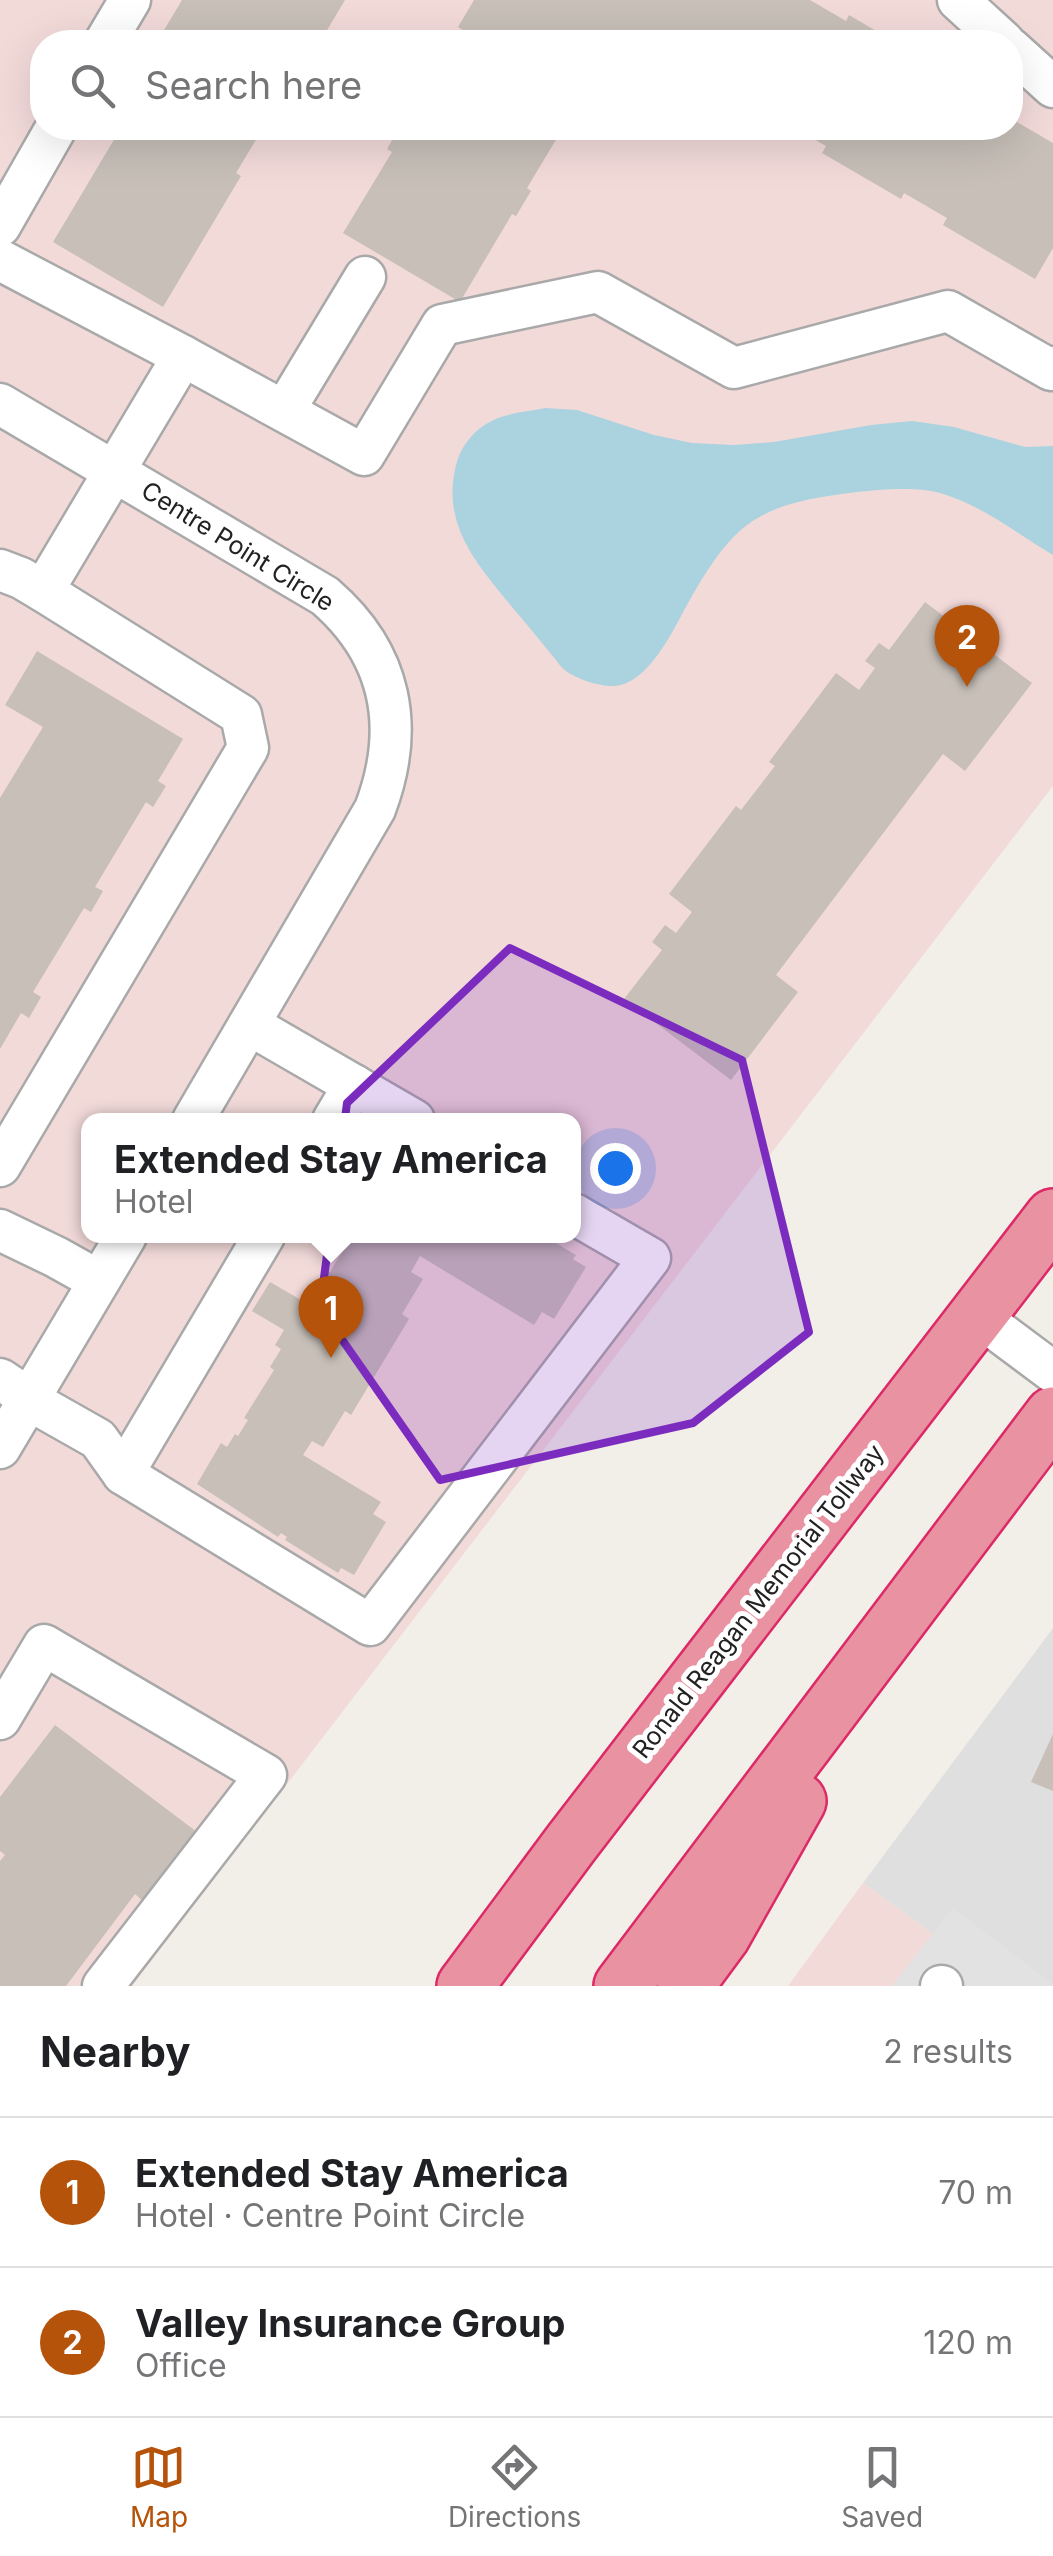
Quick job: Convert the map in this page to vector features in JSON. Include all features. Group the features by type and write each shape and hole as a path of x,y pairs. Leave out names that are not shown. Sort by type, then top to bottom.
{"highway":[{"name":"Ronald Reagan Memorial Tollway","path":"465,1986 1053,1217"},
{"path":"622,1986 1053,1415"},
{"path":"685,1986 722,1936 907,1610"}],"street":[{"path":"113,30 130,0"},
{"path":"958,0 991,30"},
{"path":"1023,60 1053,87"},
{"path":"0,226 49,140"},
{"path":"0,260 364,455 442,325 598,292 734,368 948,311 1051,370 1053,367"},
{"path":"284,411 365,277"},
{"path":"42,591 183,356"},
{"name":"Centre Point Circle","path":"0,404 325,596 362,636 388,695 392,727 390,760 375,809 197,1113"},
{"path":"0,570 42,591 241,715 248,748 0,1166"},
{"path":"250,1024 402,1113"},
{"path":"337,1113 354,1085"},
{"path":"15,1388 98,1439 123,1474 370,1624 650,1258 581,1218"},
{"path":"0,1230 99,1281"},
{"path":"0,1448 15,1388 99,1281 122,1243"},
{"path":"123,1474 260,1243"},
{"path":"978,1316 1053,1372"},
{"path":"0,1718 44,1645 266,1775 103,1986"}],"highlighted area":[{"path":"510,948 742,1060 809,1332 693,1423 440,1480 320,1308 347,1103"}],"shaded area":[{"path":"0,0 1053,0 1053,786 132,1986 0,1986"},
{"path":"1053,1628 1053,1986 1004,1986 863,1883"},
{"path":"863,1883 1004,1986 788,1986"},
{"path":"953,1908 1053,1984 1053,1986 892,1986"}],"water":[{"path":"545,408 577,410 692,443 774,442 912,421 954,427 1025,447 1053,446 1053,555 970,505 930,491 871,491 792,503 753,520 728,543 702,578 659,653 636,677 609,686 593,683 562,667 486,575 465,542 454,506 456,465 471,437 500,417"}],"building":[{"path":"182,0 345,0 327,30 164,30"},
{"path":"474,0 810,0 846,21 849,15 874,30 463,30 458,27"},
{"path":"1023,126 1053,143 1053,248 1035,279 943,225 947,218 904,193 901,199 822,153 826,146 816,140 1023,140"},
{"path":"114,140 256,140 236,173 241,176 163,307 53,242"},
{"path":"392,140 556,140 527,188 531,191 516,216 512,214 460,302 343,233 392,152 387,149"},
{"path":"925,602 1032,683 965,771 943,754 776,975 798,992 731,1080 624,999 662,950 652,942 665,925 676,933 692,912 669,894 736,806 741,810 775,766 769,762 836,673 859,690 875,668 865,661 879,643 889,650"},
{"path":"37,651 183,739 158,781 166,786 153,807 146,802 95,887 103,891 91,912 84,908 33,992 41,997 29,1018 21,1013 0,1049 0,798 43,727 5,705"},
{"path":"348,1243 556,1243 576,1255 573,1259 586,1267 554,1319 542,1312 534,1325 420,1256 411,1272 423,1279 402,1314 409,1319 351,1415 345,1411 323,1447 312,1441 303,1455 381,1502 373,1514 386,1522 354,1575 341,1568 338,1573 285,1540 287,1537 281,1533 278,1537 197,1484 221,1443 227,1447 235,1434 238,1436 248,1420 244,1418 274,1370 270,1367 281,1349 275,1345 284,1330 252,1311 270,1282 301,1300 310,1285 316,1289"},
{"path":"55,1725 197,1832 144,1902 135,1894 66,1986 0,1986 0,1861 5,1855 0,1851 0,1797"},
{"path":"1053,1734 1053,1791 1031,1782"}],"place":[{"name":"Valley Insurance Group","path":"967,687"},
{"name":"Extended Stay America","path":"331,1358"}]}
